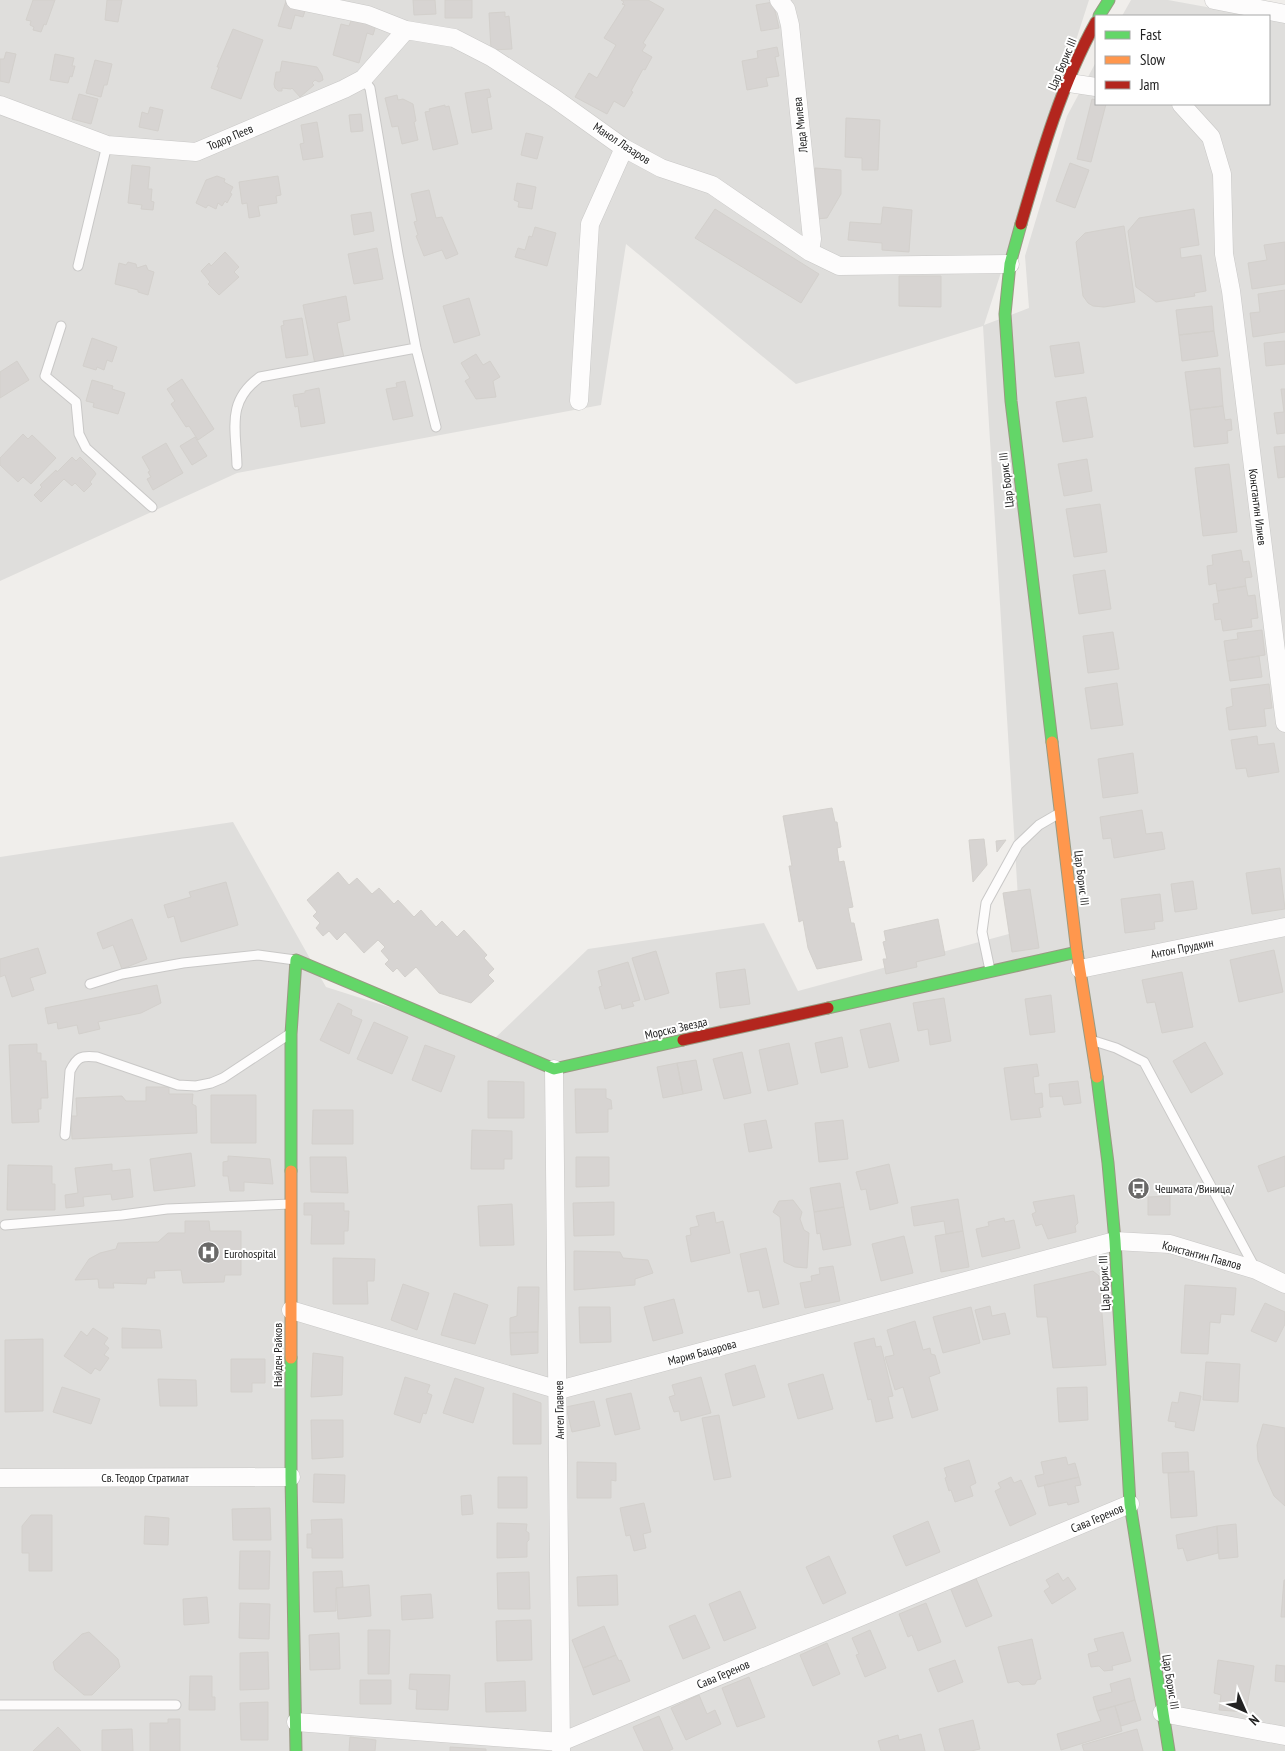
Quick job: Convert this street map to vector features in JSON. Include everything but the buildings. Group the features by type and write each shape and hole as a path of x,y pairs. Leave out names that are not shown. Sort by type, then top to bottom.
{"street":[{"name":"Манол Лазаров","path":"295,0 368,15 406,30 454,38 490,57 554,98 624,148 661,168 712,185 810,252 839,266 1010,264"},
{"name":"Леда Милева","path":"779,0 786,9 790,25 812,239 810,252"},
{"path":"1100,15 1108,0"},
{"path":"1214,0 1285,14"},
{"name":"Цар Борис III","path":"1095,24 1086,40 1045,140 1010,264 1005,314 1010,401 1060,813 1108,1164 1115,1241 1130,1504 1168,1751"},
{"name":"Тодор Пеев","path":"0,105 107,145 196,152 344,89 363,79 406,30"},
{"path":"1069,83 1095,87"},
{"name":"Константин Илиев","path":"1182,105 1212,136 1222,174 1224,254 1231,291 1285,723"},
{"path":"579,401 590,224 624,148"},
{"name":"Антон Прудкин","path":"1079,960 1285,927"},
{"path":"296,960 554,1069"},
{"name":"Найден Райков","path":"296,960 291,1034 291,1477 296,1751"},
{"name":"Морска Звезда","path":"554,1069 990,971 1079,960"},
{"name":"Ангел Главчев","path":"554,1069 559,1390 561,1746"},
{"name":"Константин Павлов","path":"1115,1241 1170,1244 1256,1270 1285,1284"},
{"name":"Мария Бацарова","path":"559,1390 1115,1241"},
{"path":"291,1310 559,1390"},
{"name":"Св. Теодор Стратилат","path":"0,1478 291,1477"},
{"name":"Сава Геренов","path":"296,1722 561,1746 1130,1504"},
{"path":"1162,1713 1285,1736"}],"lane":[{"path":"363,79 370,88 416,348 436,427"},
{"path":"78,266 107,145"},
{"path":"61,326 44,376 76,402 79,434 86,448 152,507"},
{"path":"237,465 235,412 238,401 248,386 260,377 416,348"},
{"path":"990,971 982,932 986,903 1018,845 1039,825 1060,813"},
{"path":"90,984 122,974 183,963 258,955 296,960"},
{"path":"65,1135 70,1071 74,1061 84,1055 96,1057 178,1085 196,1086 223,1078 291,1034"},
{"path":"1092,1041 1116,1048 1144,1062 1256,1270"},
{"path":"5,1225 168,1209 291,1204"},
{"path":"0,1705 176,1705"}],"shaded area":[{"path":"0,0 1089,0 984,325 1029,308 1025,256 1067,116 1095,64 1095,105 1270,105 1270,19 1285,22 1285,1751 0,1751 0,857 233,822 326,987 493,1040 588,949 764,923 798,991 1020,931 983,326 796,384 626,244 601,405 237,473 0,581"},
{"path":"1131,0 1168,0 1250,15 1123,15"}],"traffic: fast":[{"path":"1100,15 1109,0"},
{"path":"1021,224 1010,264 1005,314 1011,401 1052,742"},
{"path":"828,1008 1077,952"},
{"path":"291,1171 291,1034 296,960 554,1069 683,1040"},
{"path":"1097,1077 1108,1163 1115,1241 1130,1504 1169,1751"},
{"path":"291,1358 291,1477 296,1751"}],"traffic: slow":[{"path":"1052,742 1077,952 1097,1077"},
{"path":"291,1171 291,1358"}],"traffic: jam":[{"path":"1021,224 1044,146 1062,95 1095,24"},
{"path":"683,1040 828,1008"}],"place":[{"name":"Чешмата /Виница/","path":"1139,1188"},
{"name":"Eurohospital","path":"208,1253"}]}
